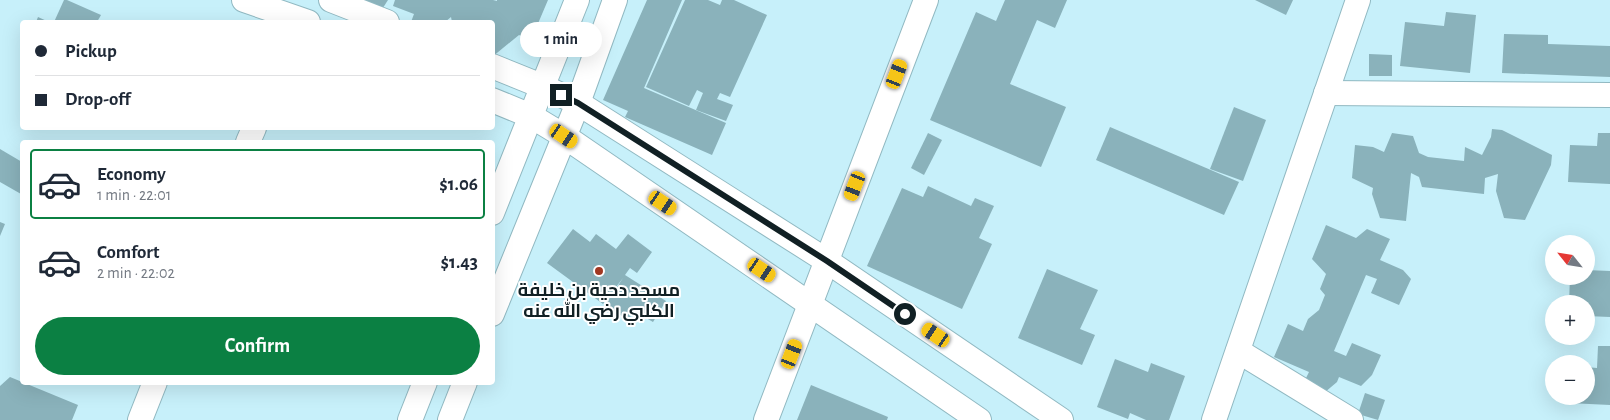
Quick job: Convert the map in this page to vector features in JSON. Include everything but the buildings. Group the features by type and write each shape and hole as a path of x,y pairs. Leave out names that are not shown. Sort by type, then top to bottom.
{"street":[{"path":"244,0 301,16"},
{"path":"331,0 382,20"},
{"path":"495,206 578,0"},
{"path":"495,307 578,103 616,0"},
{"path":"766,420 926,0"},
{"path":"1214,420 1358,0"},
{"path":"495,67 578,103 827,261 1061,420"},
{"path":"1326,92 1610,95"},
{"path":"495,101 531,116 564,136 979,420"},
{"path":"1238,351 1351,420"},
{"path":"140,420 153,385"},
{"path":"410,420 424,385"},
{"path":"450,420 464,385"}],"place":[{"name":"مسجد دحية بن خليفة الكلبي رضي الله عنه","path":"599,271"}],"route":[{"path":"561,95 578,103 810,250 905,314"}]}
